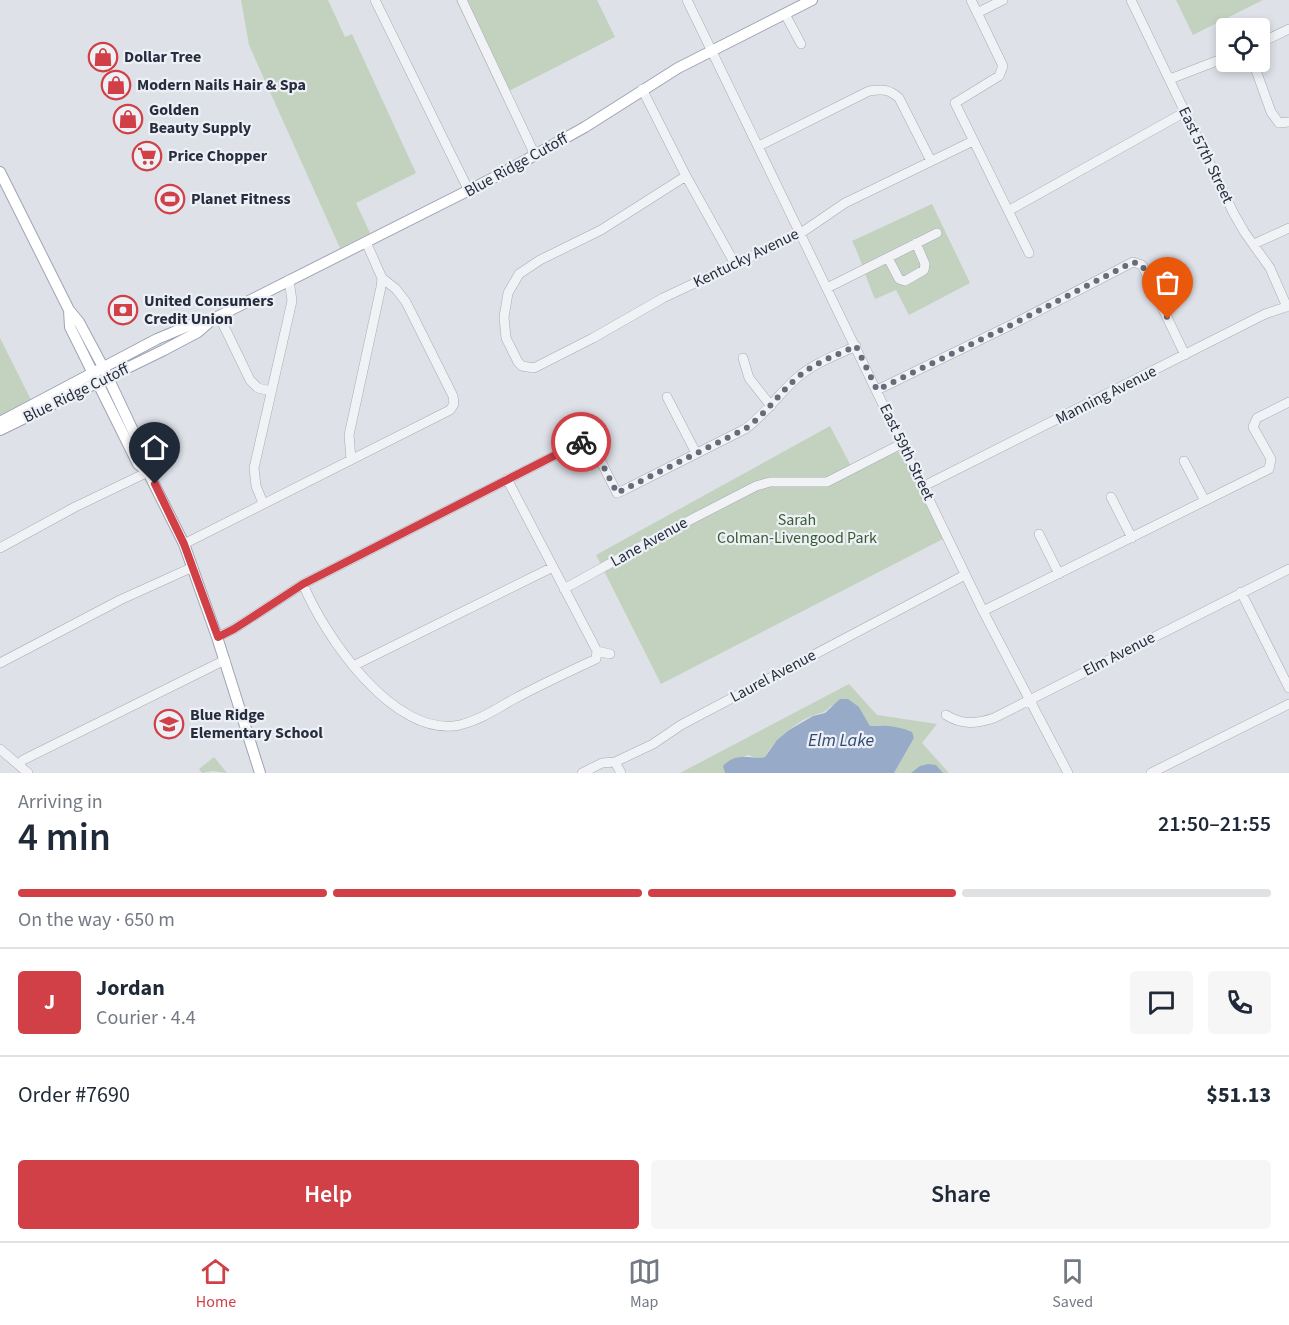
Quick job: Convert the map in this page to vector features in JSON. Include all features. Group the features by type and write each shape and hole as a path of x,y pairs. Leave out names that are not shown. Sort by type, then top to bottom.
{"main road":[{"name":"Blue Ridge Cutoff","path":"0,422 198,332 216,318 288,280 469,191 585,127 642,89 812,0"},
{"path":"0,172 69,309 79,322 105,373 143,452 148,471 184,544 218,637 260,773"},
{"path":"69,309 70,327 94,378 138,464 148,471"},
{"name":"Blue Ridge Cutoff","path":"0,430 94,378"}],"street":[{"path":"375,0 469,191"},
{"path":"462,0 535,155"},
{"name":"East 59th Street","path":"687,0 924,486 982,611 1068,773"},
{"path":"971,0 1003,66 999,76 955,103 1029,253"},
{"path":"977,13 1004,0"},
{"name":"East 57th Street","path":"1131,0 1234,214 1270,268 1288,306"},
{"path":"785,14 801,44"},
{"path":"1270,38 1289,29"},
{"path":"1170,80 1216,61"},
{"path":"1257,72 1271,112 1284,122"},
{"path":"642,89 735,264"},
{"path":"759,146 869,91 883,89 899,98 932,161"},
{"path":"1008,211 1185,112"},
{"name":"Kentucky Avenue","path":"687,176 601,230 540,260 519,274 508,293 504,317 506,338 519,364 534,368 663,298 801,232 845,203 973,141"},
{"path":"1254,244 1289,228"},
{"path":"827,288 937,233"},
{"path":"184,544 450,410 454,404 453,396 406,303 396,289 382,278 366,242"},
{"path":"888,258 899,279 905,280 924,270 925,264 916,243"},
{"path":"877,390 1136,262 1142,265 1185,355"},
{"path":"351,459 349,435 382,278"},
{"path":"263,503 256,486 254,468 292,301 288,280"},
{"name":"Manning Avenue","path":"924,486 1265,314 1288,306"},
{"path":"216,318 250,380 258,388 271,391"},
{"path":"218,637 303,584 589,438 617,493 745,429 771,406 785,388 800,375 856,346"},
{"path":"743,358 749,378 771,406"},
{"path":"667,397 696,453"},
{"path":"982,611 1269,469 1271,459 1253,427 1255,420 1289,402"},
{"name":"Lane Avenue","path":"564,589 756,486 770,482 827,482 903,443"},
{"path":"1184,461 1205,501"},
{"path":"0,548 148,471"},
{"path":"303,584 324,628 353,666 385,698 404,713 415,720 438,726 458,725 491,713 596,659 597,651 507,479"},
{"path":"1112,497 1132,538"},
{"path":"1039,534 1059,574"},
{"path":"0,663 120,600 193,567"},
{"path":"353,666 553,567"},
{"name":"Elm Avenue","path":"946,715 964,723 981,722 994,718 1289,569"},
{"name":"Laurel Avenue","path":"582,773 602,763 615,762 653,744 681,725 965,575"},
{"path":"1241,592 1289,688"},
{"path":"597,651 610,654"},
{"path":"19,765 23,760 85,728 225,660"},
{"path":"1151,773 1289,704"},
{"path":"0,749 28,773"},
{"path":"615,762 621,773"}],"green space":[{"path":"241,0 328,0 345,37 352,34 416,173 356,203 370,233 340,248 249,45"},
{"path":"456,0 597,0 615,37 501,95"},
{"path":"1176,0 1263,0 1227,18 1216,18 1216,24 1193,35"},
{"path":"932,204 970,283 909,315 896,290 875,299 852,241"},
{"path":"0,338 31,400 0,416"},
{"name":"Sarah Colman-Livengood Park","path":"830,426 851,466 894,451 902,453 943,539 661,684 596,555"},
{"path":"849,684 877,715 937,724 922,743 949,773 894,773 914,738 879,725 870,726 859,707 831,706 826,711 809,717 790,729 773,745 765,757 757,758 748,755 724,765 725,773 680,773"},
{"path":"214,757 227,773 213,771 202,773 199,769"}],"water":[{"name":"Elm Lake","path":"840,699 848,699 859,707 870,726 892,726 912,732 914,738 894,773 725,773 723,766 728,761 738,757 765,757 777,740 789,730 813,716 825,713"},
{"path":"936,765 943,773 911,773 920,766"}],"way so far":[{"path":"581,442 589,438 617,493 745,429 760,418 785,388 800,375 856,346 877,390 1133,262 1142,265 1168,319"}],"place":[{"name":"Dollar Tree","path":"103,57"},
{"name":"Modern Nails Hair & Spa","path":"116,85"},
{"name":"Golden Beauty Supply","path":"128,119"},
{"name":"Price Chopper","path":"147,156"},
{"name":"Planet Fitness","path":"170,199"},
{"name":"United Consumers Credit Union","path":"123,310"},
{"name":"Blue Ridge Elementary School","path":"169,724"}],"route":[{"path":"155,484 184,544 218,637 303,584 581,442"}]}
